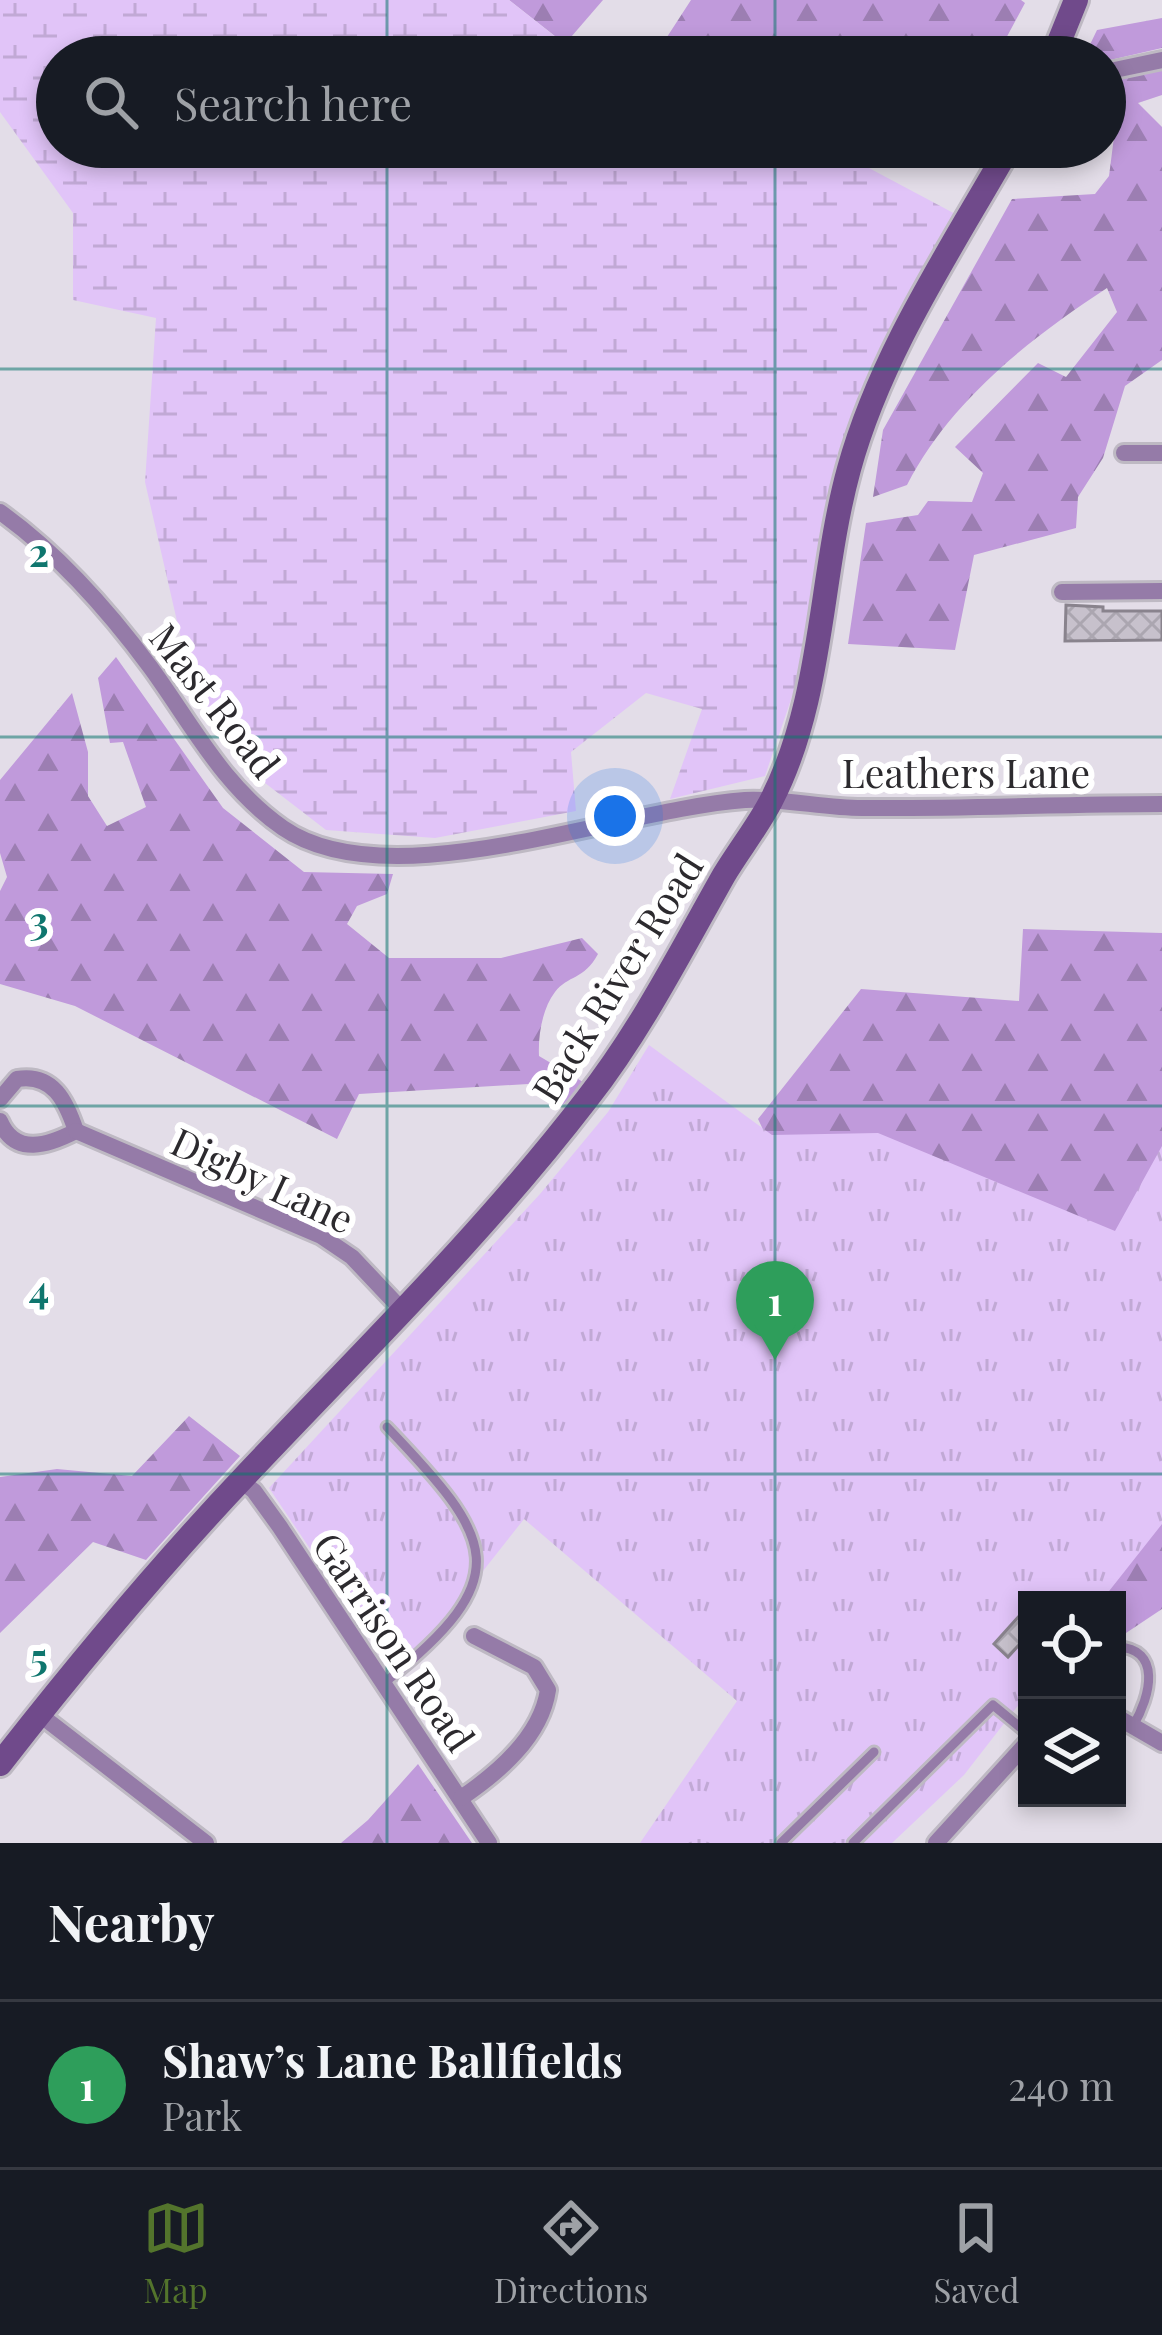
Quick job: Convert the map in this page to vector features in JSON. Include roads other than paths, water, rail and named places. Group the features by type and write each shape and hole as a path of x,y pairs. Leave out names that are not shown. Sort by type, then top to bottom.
{"street":[{"path":"1061,36 1076,0"},
{"path":"1126,68 1162,60"},
{"name":"Back River Road","path":"0,1764 241,1480 403,1311 539,1158 610,1069 772,800 811,681 848,473 871,400 997,168"},
{"path":"1124,454 1162,454"},
{"name":"Mast Road","path":"0,512 64,565 102,608 241,793 286,829 320,847 377,858 435,855 701,806 772,800"},
{"path":"1062,592 1162,591"},
{"name":"Leathers Lane","path":"772,800 860,808 1162,804"},
{"path":"0,1099 16,1079 46,1081 58,1092 76,1131 30,1147 15,1142 0,1121"},
{"name":"Digby Lane","path":"76,1131 321,1236 352,1257 403,1311"},
{"name":"Garrison Road","path":"241,1480 280,1527 489,1843"},
{"path":"461,1798 507,1762 540,1717 548,1690 534,1667 473,1636"},
{"path":"39,1714 206,1843"},
{"path":"1126,1723 1162,1743"},
{"path":"936,1843 1018,1753"}],"lane":[{"path":"384,1683 431,1642 458,1610 479,1566 472,1536 454,1500 387,1426"},
{"path":"1126,1647 1153,1666 1155,1680 1151,1695 1126,1721"},
{"path":"853,1843 993,1706 1018,1726"},
{"path":"781,1843 874,1752"}],"place":[{"name":"Shaw’s Lane Ballfields","path":"775,1360"}]}
